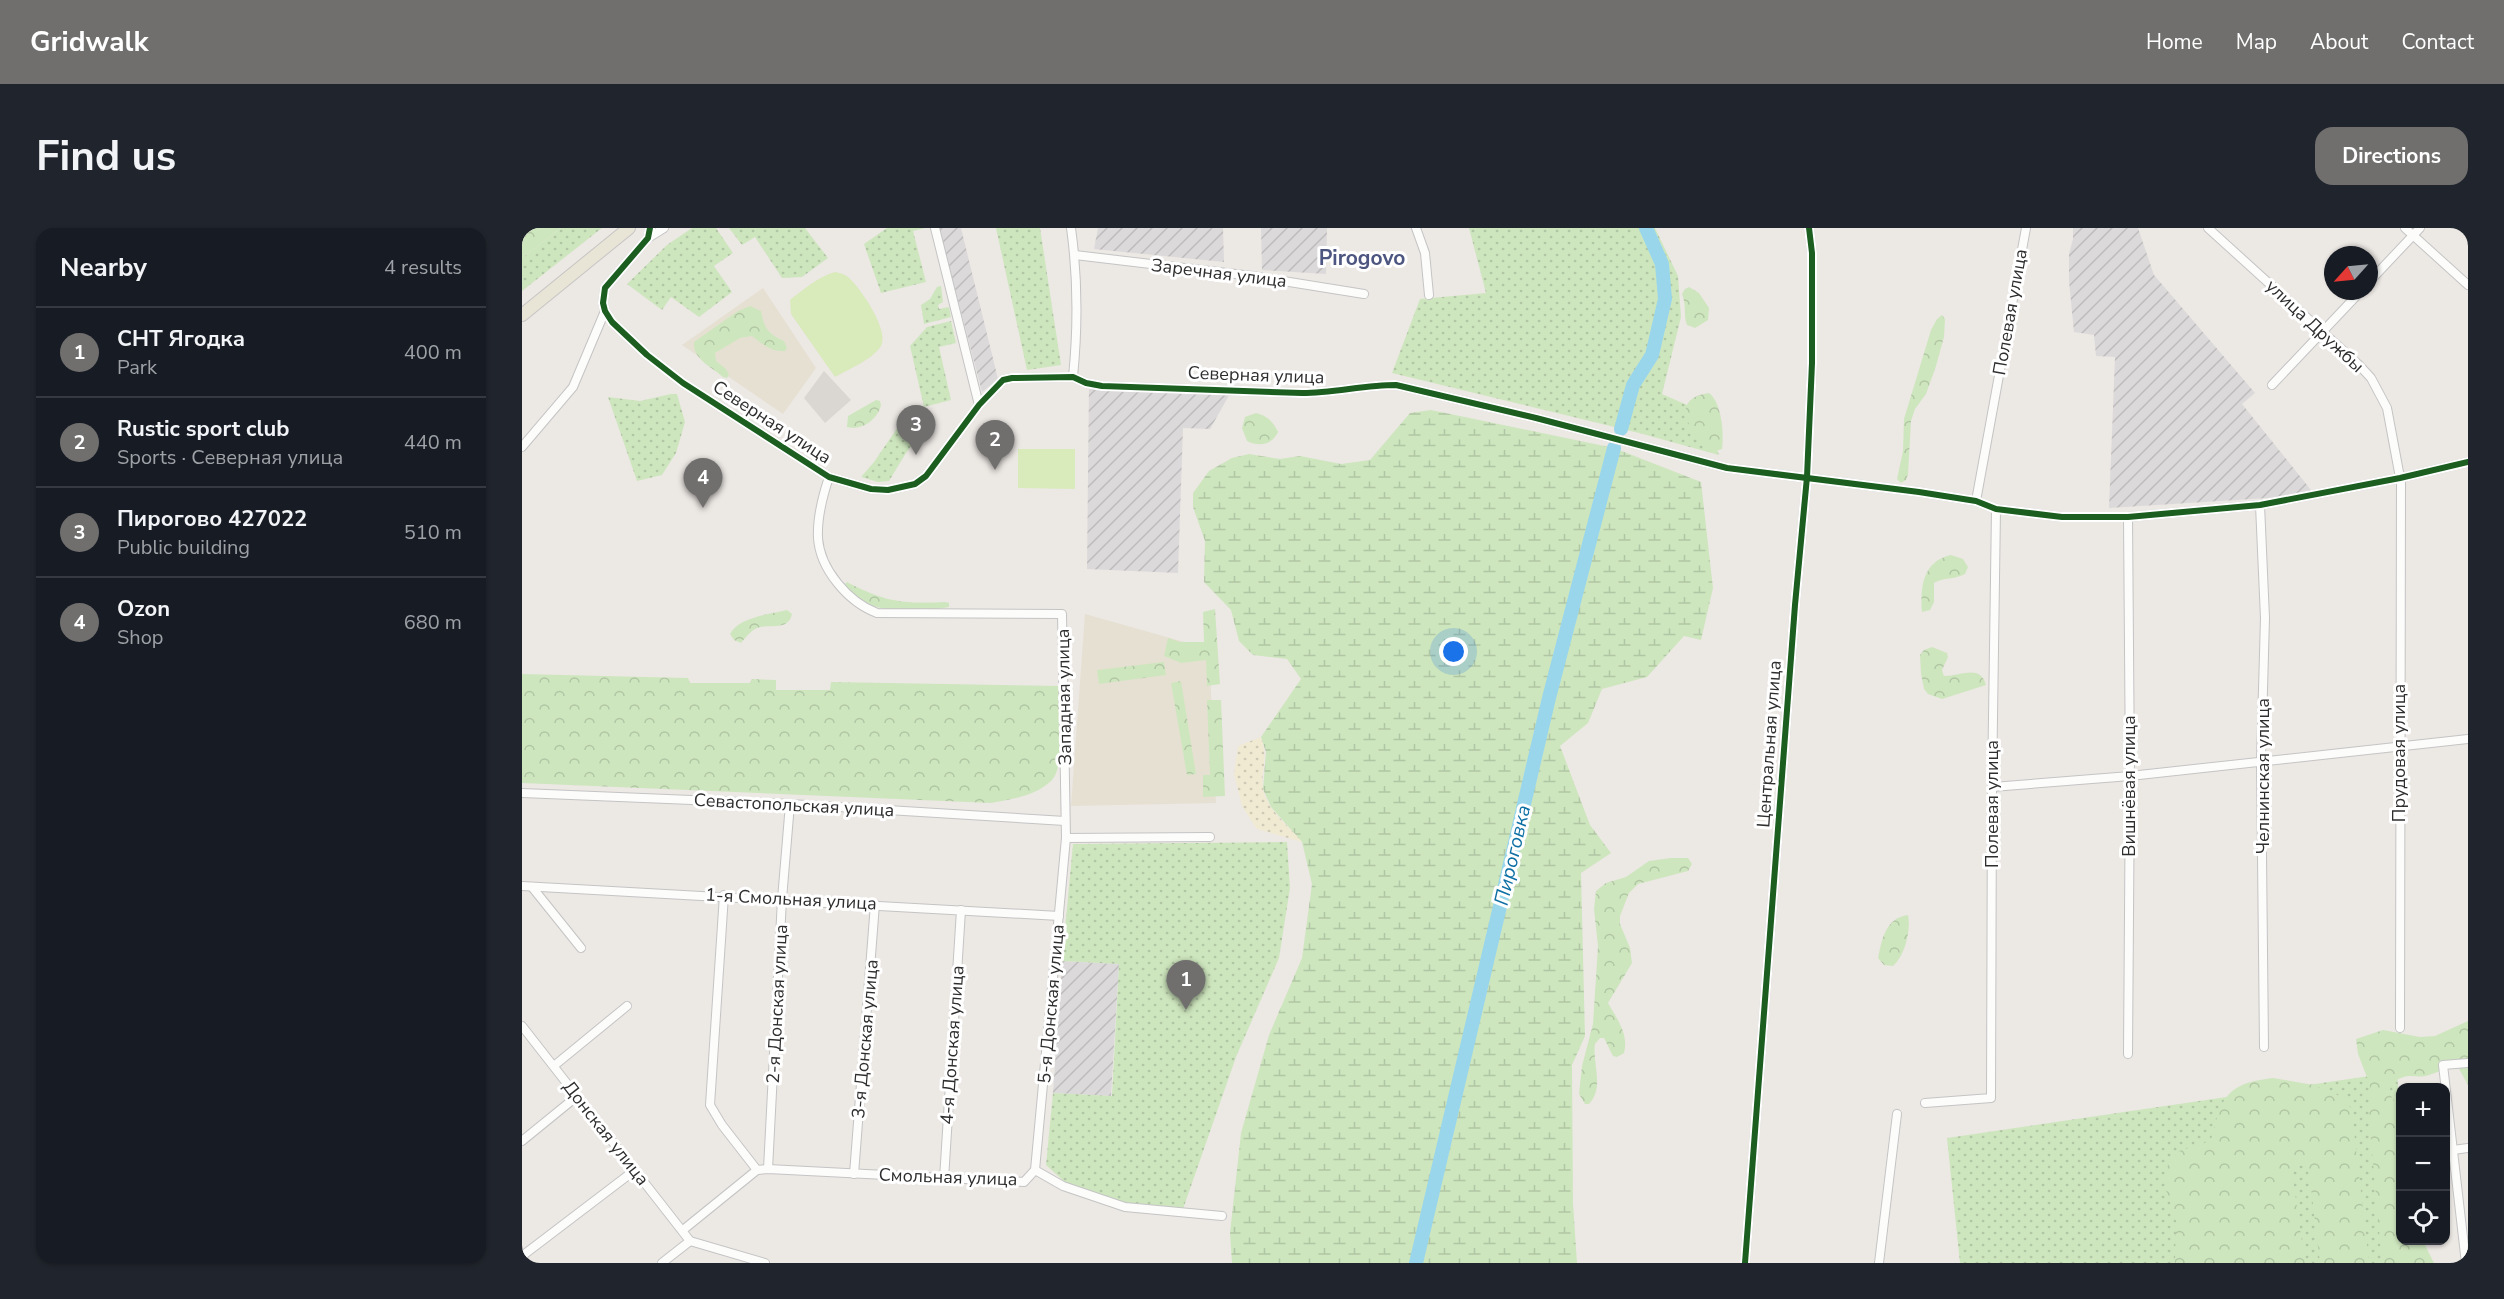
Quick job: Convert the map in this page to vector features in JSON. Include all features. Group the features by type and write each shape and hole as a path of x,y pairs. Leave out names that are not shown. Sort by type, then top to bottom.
{"main road":[{"path":"522,315 629,228"}],"street":[{"path":"648,238 650,228"},
{"path":"522,447 573,387 605,311 603,303 605,288 648,238 664,228"},
{"path":"935,228 979,405"},
{"path":"1071,228 1075,255 1078,328 1073,376"},
{"path":"1416,228 1425,253 1428,295"},
{"name":"Центральная улица","path":"1745,1263 1795,605 1807,477 1812,363 1812,253 1809,228"},
{"name":"Полевая улица","path":"1976,501 2026,228"},
{"name":"улица Дружбы","path":"2208,228 2359,365 2381,394 2391,428 2400,478"},
{"path":"2405,228 2468,285"},
{"path":"2378,273 2420,228"},
{"name":"Заречная улица","path":"1075,255 1252,276 1364,294"},
{"path":"2272,385 2352,300"},
{"name":"Северная улица","path":"605,311 612,322 638,347 683,383 829,477 871,489 888,490 915,484 926,476 979,405 1003,381 1012,378 1073,376 1086,383 1102,386 1302,393 1328,393 1380,385 1396,385 1536,418 1727,468 1976,501 1996,509 2062,517 2128,518 2259,505 2400,478 2468,462"},
{"name":"Западная улица","path":"829,477 818,529 821,552 832,575 855,602 866,609 877,613 1062,614 1066,838"},
{"name":"Прудовая улица","path":"2400,478 2400,1028"},
{"name":"Челнинская улица","path":"2259,505 2265,618 2261,761 2264,1047"},
{"name":"Полевая улица","path":"1925,1103 1991,1098 1996,509"},
{"name":"Вишнёвая улица","path":"2128,518 2130,776 2128,1054"},
{"path":"1992,787 2130,776 2468,739"},
{"name":"Севастопольская улица","path":"522,793 790,804 1065,821"},
{"name":"2-я Донская улица","path":"768,1169 782,899 790,804"},
{"path":"1066,838 1210,837"},
{"name":"5-я Донская улица","path":"1035,1170 1066,838"},
{"name":"1-я Смольная улица","path":"522,886 724,895 1059,916"},
{"path":"532,887 581,948"},
{"path":"683,1230 757,1170 710,1105 724,895"},
{"name":"3-я Донская улица","path":"854,1174 875,904"},
{"name":"4-я Донская улица","path":"944,1179 961,910"},
{"path":"555,1065 627,1006"},
{"name":"Донская улица","path":"522,1026 555,1065 576,1097 690,1241"},
{"path":"2466,1263 2443,1065 2468,1062"},
{"path":"522,1141 576,1097"},
{"path":"1879,1263 1897,1114"},
{"path":"2453,1150 2468,1149"},
{"path":"522,1256 634,1170"},
{"name":"Смольная улица","path":"757,1170 1024,1182 1035,1170 1063,1186 1125,1207 1222,1216"},
{"path":"662,1263 690,1241 765,1263"}],"shaded area":[{"path":"939,228 961,228 998,379 982,392"},
{"path":"1098,228 1223,228 1224,262 1094,249"},
{"path":"1261,228 1327,228 1326,274 1262,270"},
{"path":"2073,228 2138,228 2154,275 2255,393 2242,404 2315,495 2109,508 2115,357 2096,356 2094,335 2074,332 2069,281 2069,254"},
{"path":"763,288 816,368 783,414 682,345"},
{"path":"824,371 851,400 825,423 804,398"},
{"path":"1089,383 1231,392 1210,429 1183,428 1178,573 1087,569"},
{"path":"1085,614 1209,649 1216,803 1071,806"},
{"path":"1062,961 1119,964 1111,1096 1053,1093"}],"green space":[{"path":"534,228 561,228 522,258 522,237"},
{"path":"561,228 602,228 522,291 522,258"},
{"path":"692,228 716,228 733,253 714,266 732,292 699,317 671,297 662,310 627,284 667,245"},
{"path":"729,228 805,228 828,258 802,277 782,278 755,237 742,245"},
{"path":"887,228 925,228 913,231 926,282 881,293 864,244"},
{"path":"996,228 1040,228 1061,365 1027,370"},
{"path":"1469,228 1655,228 1678,276 1681,317 1662,394 1703,412 1719,455 1639,433 1392,373 1420,299 1486,293"},
{"path":"835,272 848,277 859,290 878,320 883,339 881,346 872,356 835,377 791,314 790,300 817,280"},
{"path":"941,286 943,302 938,305 939,309 949,307 951,317 924,324 921,305 930,299 937,287"},
{"path":"1689,287 1699,293 1709,308 1708,320 1695,328 1687,325 1685,317 1682,294"},
{"path":"750,306 761,311 768,330 784,341 787,348 785,351 775,350 752,336 740,338 715,353 716,361 729,374 727,378 723,377 699,358 694,342 738,311"},
{"path":"1942,315 1945,319 1944,337 1926,394 1915,409 1911,421 1908,474 1906,480 1901,483 1897,479 1903,451 1904,419 1931,330"},
{"path":"951,321 956,343 939,347 951,400 924,407 910,346 927,327"},
{"path":"1709,393 1717,404 1723,435 1722,449 1713,452 1691,428 1686,410 1688,403 1696,397"},
{"path":"677,394 685,422 676,453 662,475 637,481 608,397 640,401"},
{"path":"876,400 880,401 881,405 877,415 869,423 853,428 847,427 848,416"},
{"path":"911,408 934,417 906,453 889,481 878,482 861,477 874,462"},
{"path":"1431,410 1614,448 1701,482 1713,588 1701,640 1684,636 1647,677 1602,689 1588,723 1560,746 1590,825 1611,853 1581,873 1585,1036 1572,1065 1573,1203 1577,1263 1232,1263 1230,1233 1241,1133 1269,1035 1302,958 1312,884 1302,842 1271,807 1263,789 1266,752 1261,737 1301,679 1287,659 1253,655 1239,641 1231,610 1204,582 1205,541 1193,507 1193,493 1209,471 1232,458 1249,454 1280,459 1300,456 1341,464 1370,460 1410,413"},
{"path":"1256,413 1270,420 1278,432 1272,440 1265,444 1247,441 1242,428 1245,417"},
{"path":"1018,449 1075,449 1075,489 1018,488"},
{"path":"1951,555 1963,559 1968,567 1965,574 1934,583 1934,602 1930,610 1922,612 1925,576 1934,563"},
{"path":"847,582 883,598 917,603 945,602 949,603 949,607 907,611 877,607 853,595 844,585"},
{"path":"1215,609 1220,684 1207,686 1206,660 1181,663 1164,656 1168,638 1180,642 1204,642 1203,612"},
{"path":"787,610 792,614 786,623 755,629 741,643 734,640 730,634 734,628 747,620"},
{"path":"1932,647 1947,653 1948,657 1942,670 1944,676 1975,673 1983,679 1986,685 1942,699 1928,694 1924,689 1920,655 1924,650"},
{"path":"1164,662 1166,675 1099,684 1097,670"},
{"path":"522,674 688,678 690,683 750,683 752,679 776,680 776,690 830,690 831,682 1061,686 1061,750 1056,773 1046,785 1023,796 991,803 522,783"},
{"path":"1181,681 1196,774 1187,775 1171,683"},
{"path":"1207,700 1221,700 1225,796 1203,797 1203,775 1210,775"},
{"path":"1287,842 1290,888 1279,958 1236,1057 1183,1209 1121,1202 1066,1183 1046,1165 1053,1093 1112,1096 1119,964 1062,961 1073,844"},
{"path":"1688,858 1692,864 1688,871 1638,884 1629,893 1620,916 1620,924 1630,948 1632,963 1608,1003 1624,1033 1624,1053 1617,1057 1613,1056 1604,1038 1600,1038 1595,1044 1596,1090 1589,1104 1585,1104 1579,1094 1582,1066 1593,1024 1598,946 1594,909 1596,891 1606,883 1626,877 1649,861"},
{"path":"1908,915 1908,935 1901,956 1893,966 1884,965 1878,958 1886,930 1895,920"},
{"path":"2468,1021 2468,1085 2458,1067 2424,1076 2403,1077 2391,1084 2390,1088 2396,1103 2396,1245 2425,1245 2434,1263 2382,1263 2369,1118 2370,1085 2358,1054 2356,1039 2383,1030 2420,1037 2435,1036"},
{"path":"2397,1072 2396,1245 2403,1245 2415,1263 1960,1263 1947,1138"},
{"path":"2273,1078 2314,1085 2347,1099 2352,1113 2369,1263 2320,1263 2310,1179 2308,1170 2303,1164 2295,1166 2292,1172 2305,1263 2175,1263 2176,1221 2166,1190 2168,1163 2179,1151 2210,1141 2220,1109 2234,1089 2248,1083"}],"sand":[{"path":"1261,737 1264,753 1262,782 1265,797 1274,811 1302,842 1257,829 1242,806 1234,774 1238,746"}],"waterway":[{"name":"Пироговка","path":"1621,429 1633,385 1652,355 1665,299 1662,264 1646,228"},
{"name":"Пироговка","path":"1416,1263 1549,698 1614,448"}],"cycle path":[{"path":"650,228 648,238 605,288 603,303 612,322 647,355 683,383 829,477 871,489 888,490 915,484 926,476 979,405 1003,380 1012,378 1073,377 1086,383 1102,386 1302,393 1396,385 1536,418 1727,468 1919,492 1976,501 1996,509 2062,517 2128,517 2260,505 2400,478 2468,462"},
{"path":"1745,1263 1795,605 1807,477 1812,363 1812,253 1809,228"}],"place":[{"name":"Пирогово 427022","path":"916,455"},
{"name":"Rustic sport club","path":"995,470"},
{"name":"Ozon","path":"703,508"},
{"name":"СНТ Ягодка","path":"1186,1010"}],"district":[{"name":"Pirogovo","path":"1362,258"}]}
